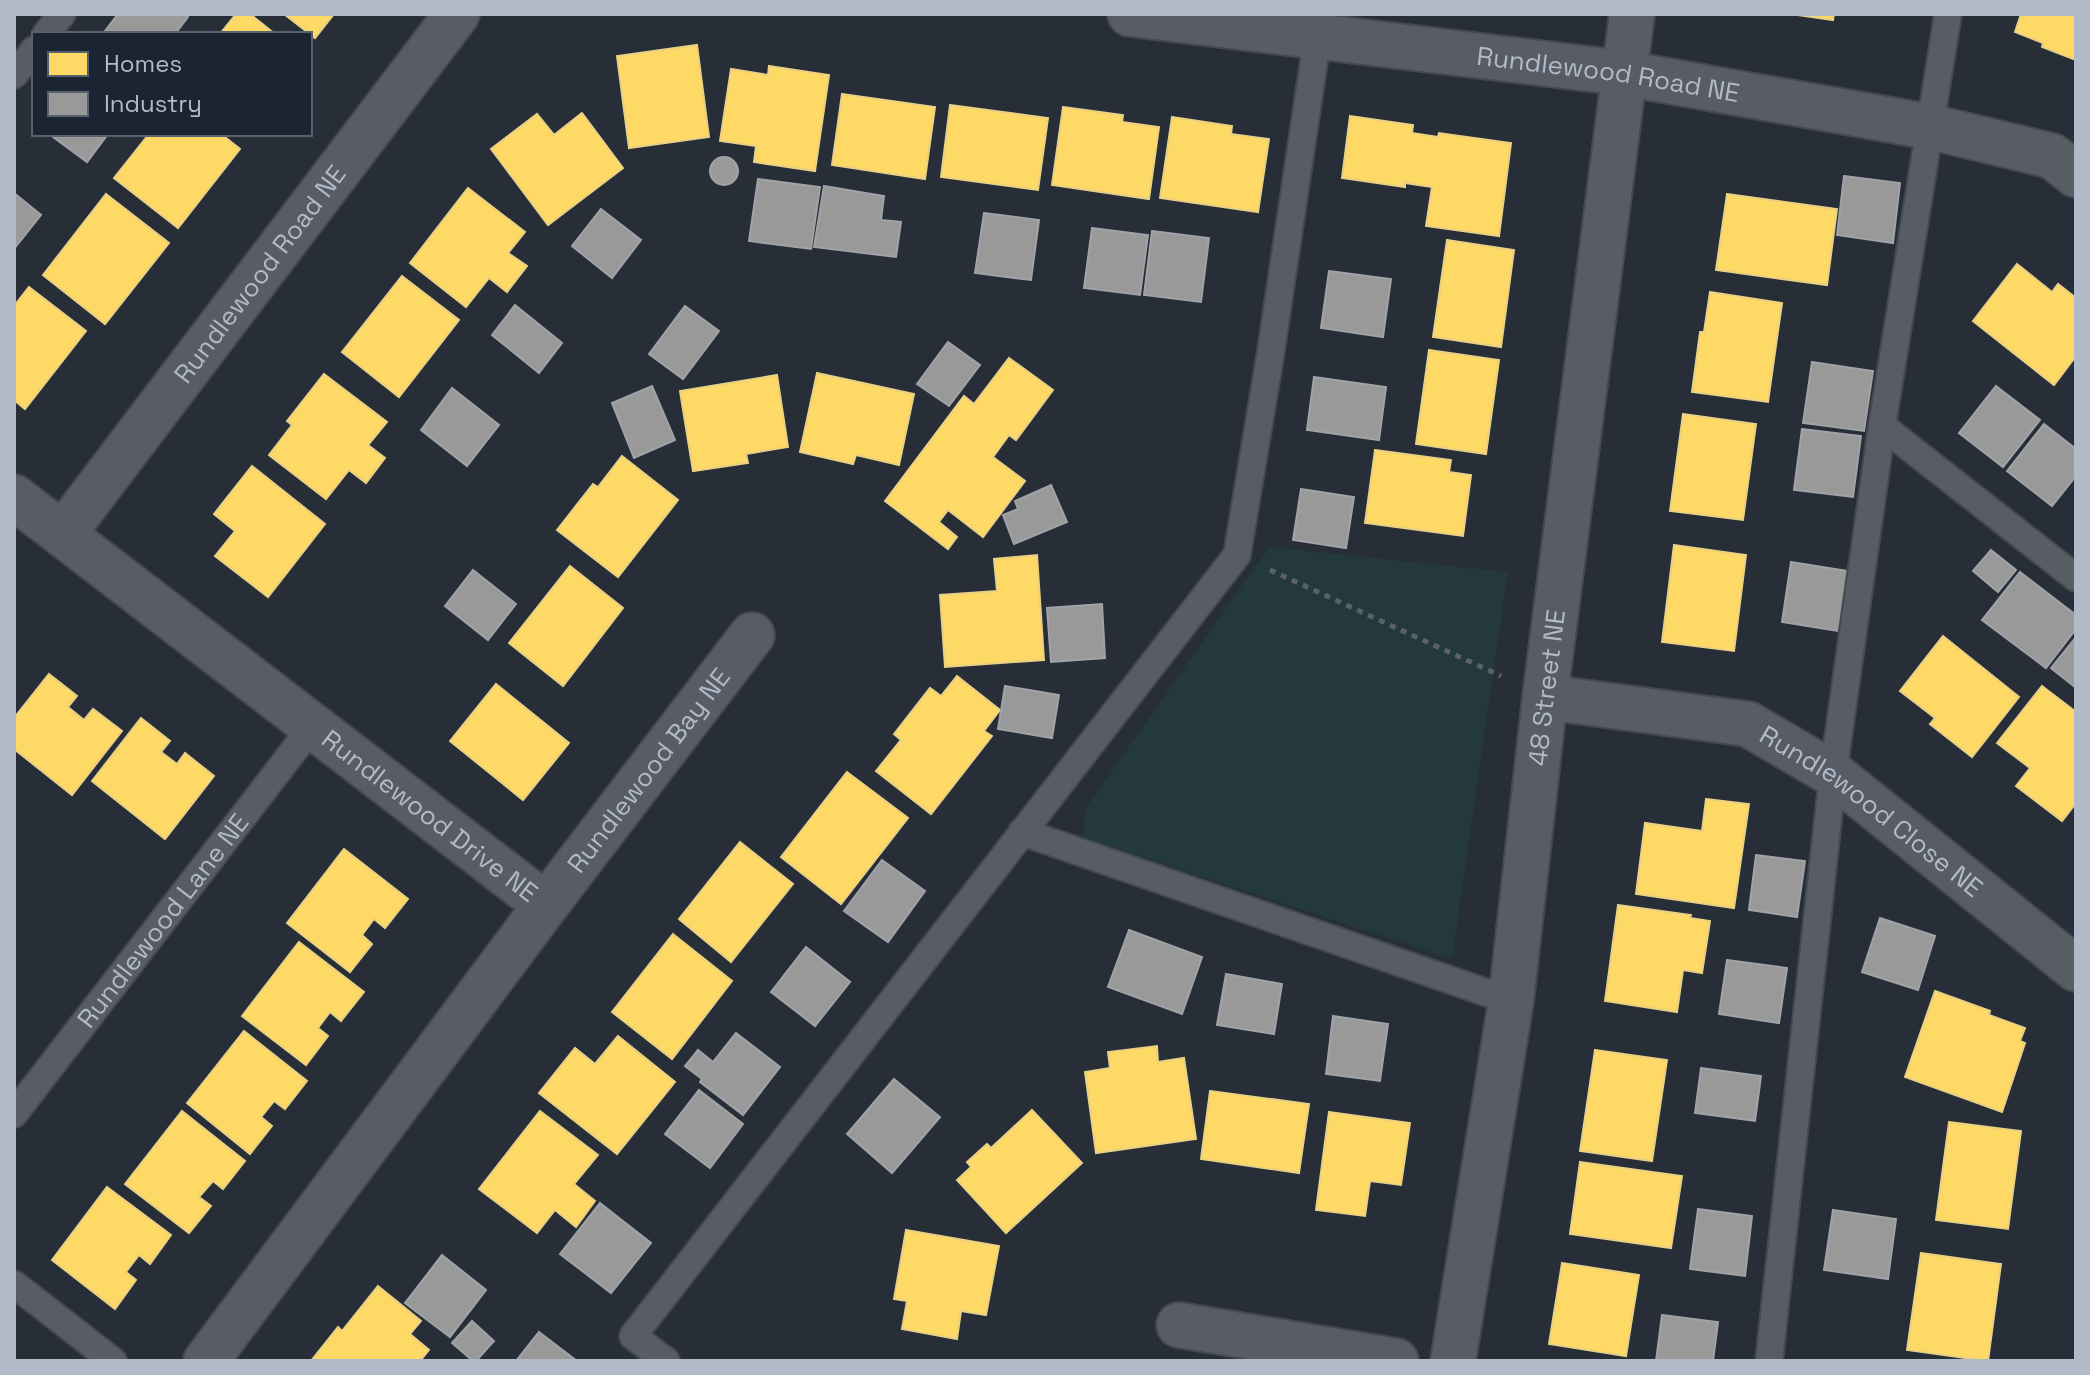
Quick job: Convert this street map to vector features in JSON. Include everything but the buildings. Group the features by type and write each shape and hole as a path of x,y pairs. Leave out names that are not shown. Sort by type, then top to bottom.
{"street":[{"name":"Rundlewood Road NE","path":"63,534 457,14"},
{"name":"Rundlewood Road NE","path":"1130,14 1319,26 1623,73 1931,127 2052,156 2076,175"},
{"name":"48 Street NE","path":"1453,1361 1511,1001 1545,697 1632,14"},
{"name":"Rundlewood Drive NE","path":"14,497 546,905 206,1361"},
{"name":"Rundlewood Bay NE","path":"546,905 752,635"},
{"name":"Rundlewood Close NE","path":"1545,697 1748,724 1833,774 2076,969"},
{"path":"1179,1325 1396,1361"}],"lane":[{"path":"48,32 62,14"},
{"path":"1769,1361 1833,774 1882,426 1948,14"},
{"path":"666,1361 633,1336 1237,555 1319,26"},
{"path":"14,75 32,52"},
{"path":"1882,426 2076,578"},
{"name":"Rundlewood Lane NE","path":"14,1114 312,727"},
{"path":"1022,832 1511,1001"},
{"path":"14,1284 113,1361"}],"path":[{"path":"1237,555 1545,697"}],"green space":[{"path":"1269,547 1508,572 1452,959 1082,837 1086,808"}]}
